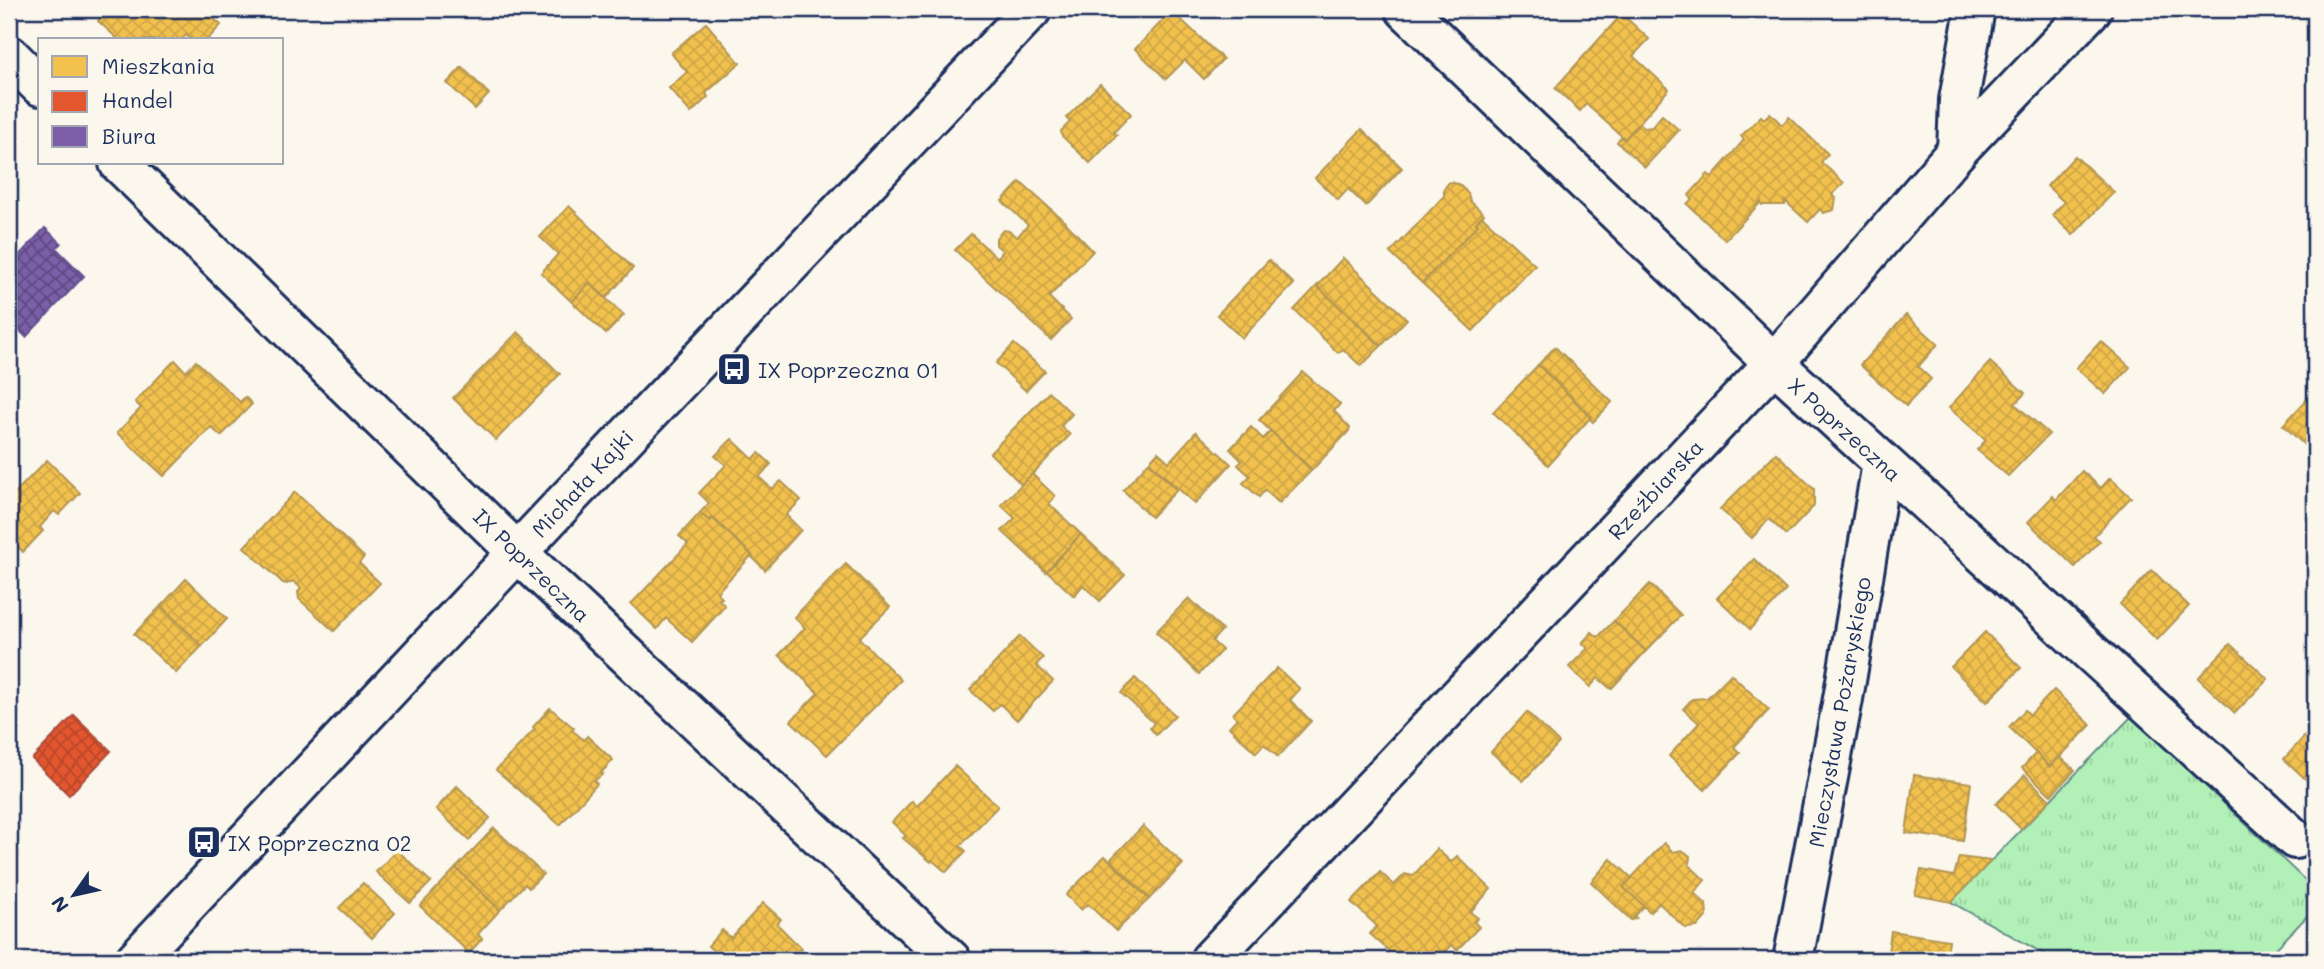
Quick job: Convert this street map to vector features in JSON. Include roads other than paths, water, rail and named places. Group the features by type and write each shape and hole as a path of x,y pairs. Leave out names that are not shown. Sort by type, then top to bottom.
{"street":[{"name":"Michała Kajki","path":"135,960 1032,9"},
{"name":"X Poprzeczna","path":"1405,9 1774,363 2295,839"},
{"path":"1957,151 1959,100 1975,9"},
{"name":"Rzeźbiarska","path":"1210,960 1774,363 1957,151 2092,9"},
{"path":"9,55 38,84"},
{"name":"IX Poprzeczna","path":"120,164 517,552 951,960"},
{"name":"Mieczysława Pożaryskiego","path":"1793,960 1843,699 1882,463"}],"place":[{"name":"IX Poprzeczna 01","path":"734,369"},
{"name":"IX Poprzeczna 02","path":"204,842"}]}
